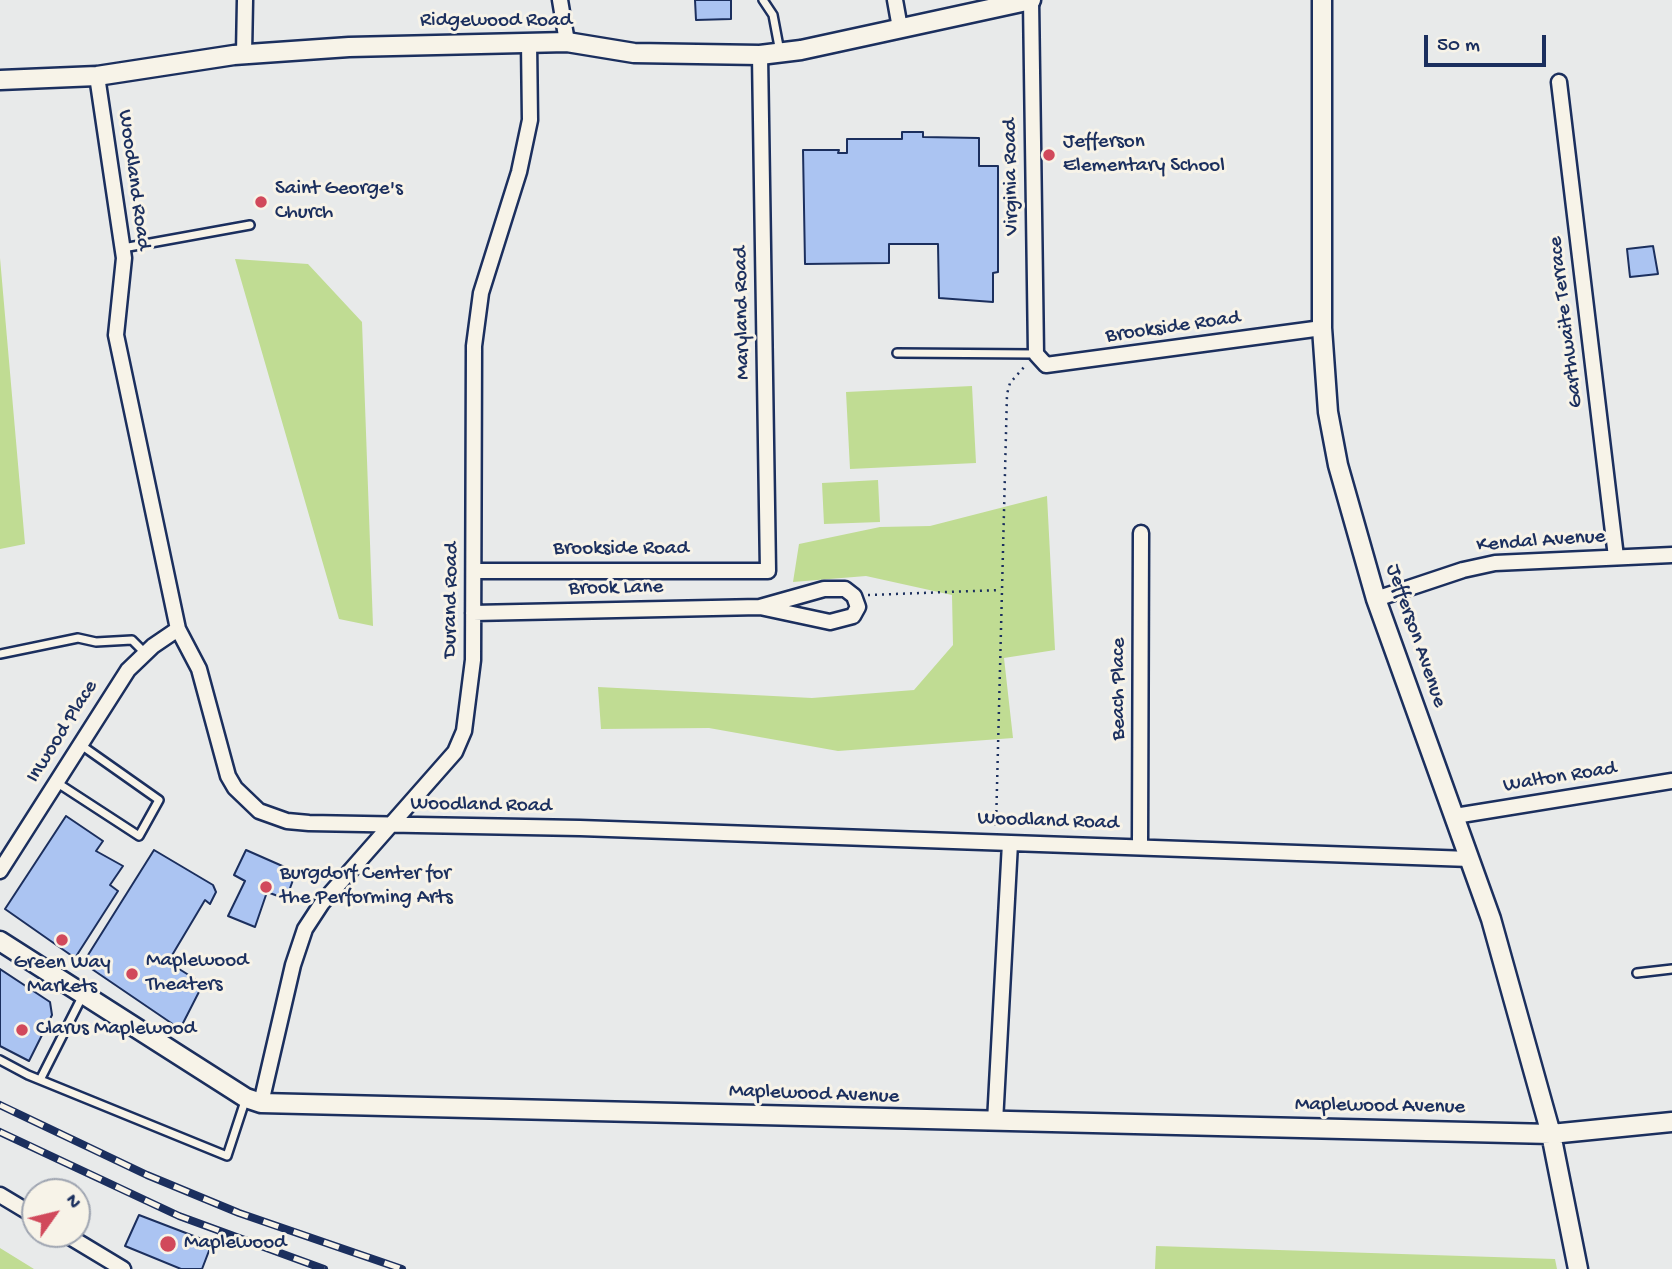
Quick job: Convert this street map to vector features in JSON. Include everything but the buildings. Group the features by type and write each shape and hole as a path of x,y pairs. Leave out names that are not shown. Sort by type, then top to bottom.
{"street":[{"path":"244,54 245,0"},
{"path":"560,0 567,43"},
{"path":"895,0 900,28"},
{"name":"Ridgewood Road","path":"0,79 97,76 244,54 349,47 529,42 567,43 634,53 760,55 1031,0"},
{"name":"Virginia Road","path":"1031,0 1036,354"},
{"name":"Jefferson Avenue","path":"1322,0 1322,328 1328,412 1338,465 1376,599 1491,919 1551,1134 1578,1269"},
{"name":"Durand Road","path":"253,1100 305,929 322,903 455,752 464,731 473,660 474,346 481,293 519,172 530,120 529,42"},
{"name":"Maryland Road","path":"760,55 768,571"},
{"name":"Woodland Road","path":"97,76 122,248 116,335 177,629 199,669 222,761 235,788 259,811 287,821 1140,846 1470,859"},
{"name":"Garthwaite Terrace","path":"1559,82 1616,557"},
{"name":"Brookside Road","path":"1036,354 1046,365 1322,328"},
{"name":"Beach Place","path":"1140,846 1141,533"},
{"name":"Kendal Avenue","path":"1376,599 1463,570 1495,563 1672,555"},
{"name":"Brookside Road","path":"474,571 768,571"},
{"name":"Brook Lane","path":"473,613 760,607 830,622 844,621 853,616 858,607 854,596 845,589 824,589 760,607"},
{"name":"Inwood Place","path":"0,871 128,670 177,629"},
{"name":"Walton Road","path":"1455,816 1672,781"},
{"path":"995,1122 1010,843"},
{"path":"0,941 253,1100"},
{"name":"Maplewood Avenue","path":"253,1100 995,1122 1551,1134 1672,1122"},
{"path":"0,1195 21,1208"},
{"path":"88,1248 123,1269"}],"lane":[{"path":"763,0 773,15 780,52"},
{"path":"122,248 250,225"},
{"path":"897,353 1036,354"},
{"path":"0,654 78,638 96,642 132,640 146,653"},
{"path":"56,782 139,836 159,800 80,744"},
{"path":"1637,973 1672,969"},
{"path":"41,1078 83,995"},
{"path":"0,1060 227,1156 253,1100"}],"path":[{"path":"996,829 1007,394 1010,383 1036,354"},
{"path":"854,596 1002,590"}],"green space":[{"path":"0,258 25,544 0,549"},
{"path":"235,259 308,264 362,322 373,626 339,619"},
{"path":"972,386 976,463 850,469 846,392"},
{"path":"878,480 880,522 824,524 822,483"},
{"path":"1047,496 1055,650 1004,658 1013,738 838,751 709,728 601,729 598,687 812,698 914,690 953,645 952,595 866,576 793,582 799,544 880,527 930,526"},
{"path":"1156,1246 1555,1259 1557,1269 1155,1269"},
{"path":"0,1248 34,1269 0,1269"}],"railway":[{"path":"0,1105 147,1175 239,1213 402,1269"},
{"path":"0,1132 179,1216 324,1269"}],"place":[{"name":"Jefferson Elementary School","path":"1049,155"},
{"name":"Saint George's Church","path":"261,202"},
{"name":"Burgdorf Center for the Performing Arts","path":"266,887"},
{"name":"Green Way Markets","path":"62,940"},
{"name":"Maplewood Theaters","path":"132,974"},
{"name":"Clarus Maplewood","path":"22,1030"},
{"name":"Maplewood","path":"168,1244"}]}
